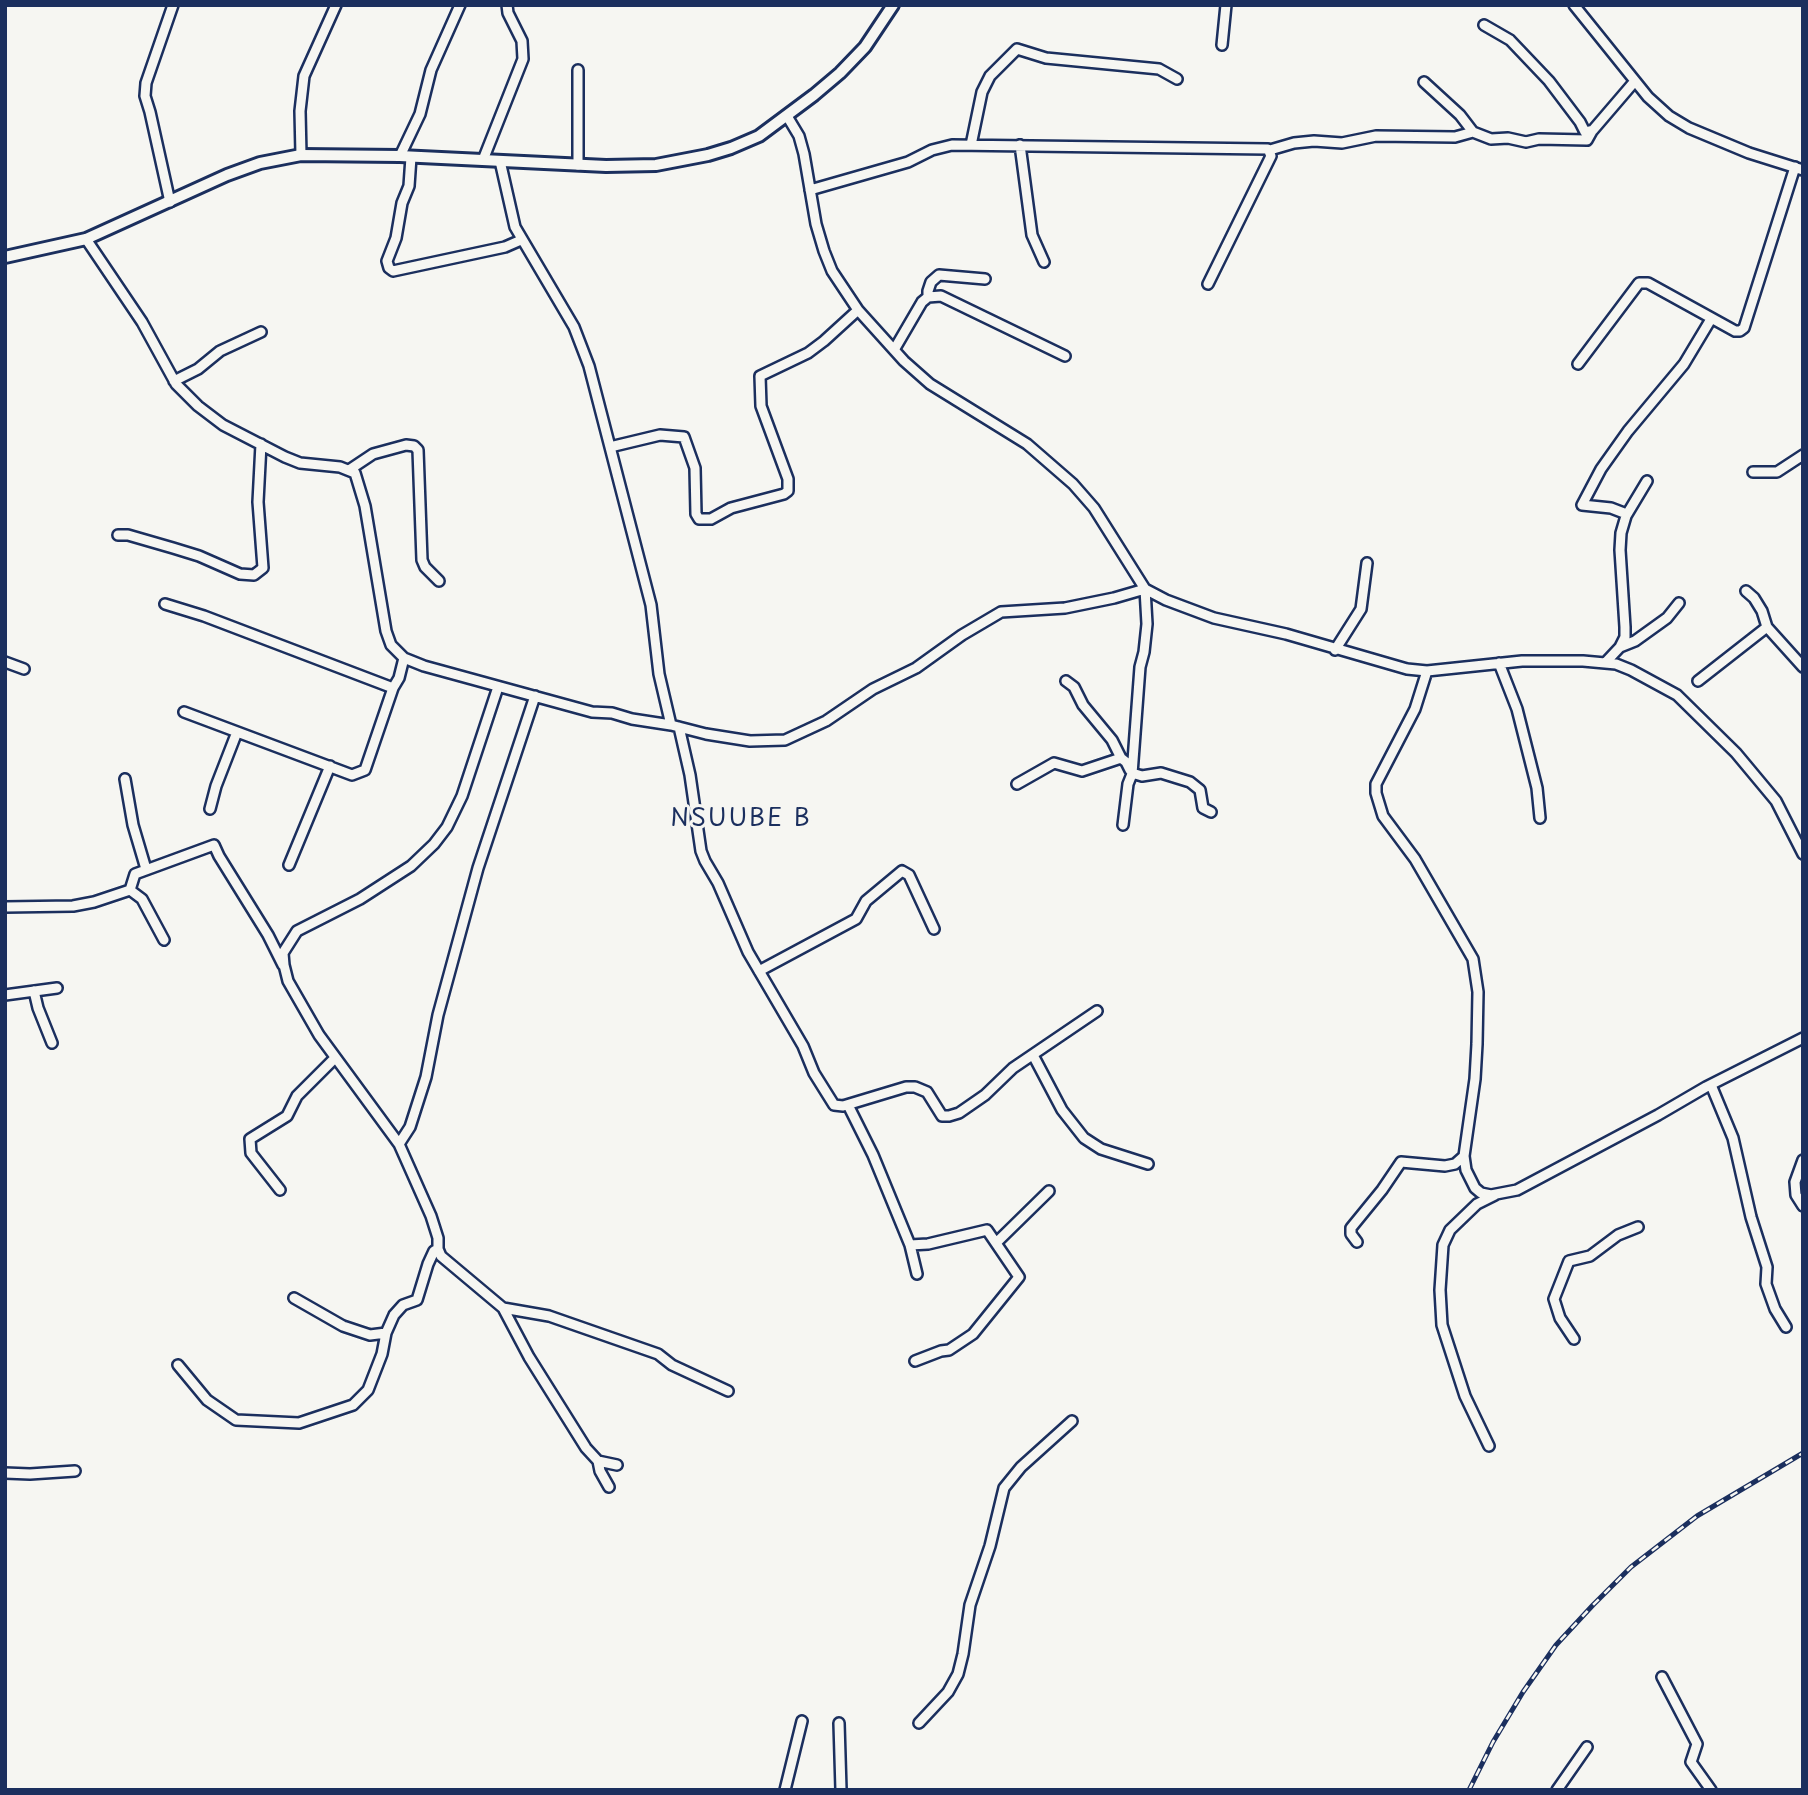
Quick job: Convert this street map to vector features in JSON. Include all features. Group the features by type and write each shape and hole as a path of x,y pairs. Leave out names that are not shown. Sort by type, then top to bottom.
{"street":[{"path":"170,202 145,96 146,83 173,5"},
{"path":"302,155 300,111 304,76 336,5"},
{"path":"460,5 432,70 406,156 409,186 402,203 396,238 387,261 388,268 393,271 505,247 521,240"},
{"path":"483,160 523,59 522,41 508,13 507,5"},
{"path":"5,257 86,239 227,175 260,163 302,155 406,156 578,165 656,165 708,155 759,136 787,117 840,73 865,47 893,5"},
{"path":"1222,45 1226,5"},
{"path":"1574,5 1648,97 1669,116 1689,128 1799,168 1747,323 1740,331 1735,331 1648,283 1639,283 1578,364"},
{"path":"1484,25 1510,40 1549,81 1583,130 1592,131"},
{"path":"971,145 982,92 990,76 1017,49 1046,58 1159,69 1177,79"},
{"path":"578,70 578,165"},
{"path":"1424,82 1460,115 1473,132 1491,139 1526,142 1539,139 1587,140 1635,81"},
{"path":"787,117 802,145 824,251 832,271 858,310 930,384 1027,444 1073,484 1094,508 1145,589 1147,624 1140,667 1132,774 1128,784 1123,825"},
{"path":"810,190 908,162 942,146 1270,150 1314,141 1342,143 1376,136 1455,137 1473,132"},
{"path":"1020,145 1032,235 1044,262"},
{"path":"1208,284 1271,156 1270,150"},
{"path":"500,161 511,214 521,240 552,288 582,346 651,605 659,674 690,775 701,851 748,953 803,1045 814,1073 831,1102 837,1106 848,1105 906,1087 915,1087 928,1092 942,1116 949,1116 973,1104 1013,1068 1097,1011"},
{"path":"86,239 142,323 181,391 215,419 300,464 341,467 358,478 386,631 391,645 404,658 424,666 592,712 612,713 750,741 785,740 826,721 873,689 916,668 962,635 1002,612 1065,608 1145,589 1214,618 1286,634 1407,670 1427,671 1499,663 1583,661 1605,663 1630,670 1677,695 1716,732 1776,801 1803,854"},
{"path":"894,350 922,302 928,297 931,282 939,275 985,279"},
{"path":"928,297 949,298 1065,356"},
{"path":"610,447 660,435 684,437 695,468 696,514 699,519 711,519 731,508 784,494 788,491 788,480 761,406 760,376 808,353 858,310"},
{"path":"1626,516 1625,513 1611,508 1582,505 1601,469 1628,431 1684,364 1712,319"},
{"path":"174,381 198,369 220,351 261,332"},
{"path":"118,535 128,535 199,555 240,574 254,575 263,568 258,502 261,444"},
{"path":"349,470 373,454 407,445 418,450 422,560 439,581"},
{"path":"1753,472 1777,472 1803,455"},
{"path":"1605,663 1620,647 1625,637 1621,533 1626,516 1647,481"},
{"path":"1335,650 1361,609 1367,563"},
{"path":"1746,591 1762,611 1767,627 1803,667"},
{"path":"1620,647 1667,618 1679,603"},
{"path":"165,604 393,688"},
{"path":"1698,681 1767,627"},
{"path":"184,712 352,775 365,770 404,658"},
{"path":"5,662 24,670"},
{"path":"1499,663 1517,709 1527,757 1535,780 1540,818"},
{"path":"1427,671 1415,709 1376,784 1376,793 1384,816 1415,859 1473,959 1478,992 1477,1044 1464,1156 1466,1170 1475,1188 1481,1193 1497,1194 1517,1190 1559,1170 1711,1084 1803,1038"},
{"path":"1066,681 1074,687 1083,705 1112,740 1132,774"},
{"path":"498,687 462,796 447,827 411,866 360,899 297,931 283,953 284,965 288,981 319,1035 399,1144 431,1216 438,1238 438,1249 451,1266 503,1308 528,1357 586,1448 598,1461 609,1487"},
{"path":"399,1144 410,1127 426,1077 438,1015 478,868 535,696"},
{"path":"210,809 237,732"},
{"path":"1017,784 1054,763 1082,771 1121,758"},
{"path":"289,865 330,766"},
{"path":"1132,774 1142,776 1161,773 1190,782 1200,790 1203,808 1210,812"},
{"path":"125,779 133,825 146,869"},
{"path":"130,890 135,874 214,845 284,965"},
{"path":"759,971 856,919 866,901 900,872 909,875 934,929"},
{"path":"5,907 72,906 130,890"},
{"path":"130,890 142,899 164,940"},
{"path":"5,995 57,988"},
{"path":"34,991 51,1043"},
{"path":"1033,1055 1062,1110 1084,1138 1101,1149 1148,1164"},
{"path":"280,1190 251,1153 250,1139 288,1115 297,1096 335,1058"},
{"path":"1711,1084 1733,1138 1751,1217 1767,1267 1766,1283 1774,1309 1786,1327"},
{"path":"848,1105 873,1155 910,1245 917,1274"},
{"path":"1357,1242 1351,1234 1351,1228 1401,1162 1445,1166 1455,1164 1464,1156"},
{"path":"1803,1160 1795,1182 1796,1195 1803,1206"},
{"path":"997,1242 1049,1191"},
{"path":"1489,1446 1465,1396 1445,1334 1440,1309 1440,1290 1443,1245 1450,1230 1477,1204 1497,1194"},
{"path":"1574,1339 1560,1318 1554,1299 1569,1261 1590,1256 1618,1235 1638,1227"},
{"path":"910,1245 928,1244 987,1230 1019,1277 973,1334 949,1350 915,1361"},
{"path":"178,1365 207,1400 236,1420 299,1423 353,1405 364,1395 382,1354 386,1333 394,1315 403,1305 417,1300 430,1258 438,1249"},
{"path":"294,1298 344,1326 370,1335 386,1333"},
{"path":"503,1308 550,1316 658,1354 672,1365 728,1391"},
{"path":"919,1723 948,1692 958,1674 970,1605 990,1546 1004,1488 1021,1467 1072,1421"},
{"path":"598,1461 617,1465"},
{"path":"5,1473 75,1471"},
{"path":"1662,1677 1698,1744 1691,1762 1711,1790"},
{"path":"785,1790 802,1721"},
{"path":"839,1723 841,1790"},
{"path":"1557,1790 1587,1747"}],"railway":[{"path":"1469,1790 1493,1742 1523,1692 1556,1645 1593,1605 1631,1567 1697,1516 1803,1453"}],"district":[{"name":"NSUUBE B","path":"741,819"}]}
